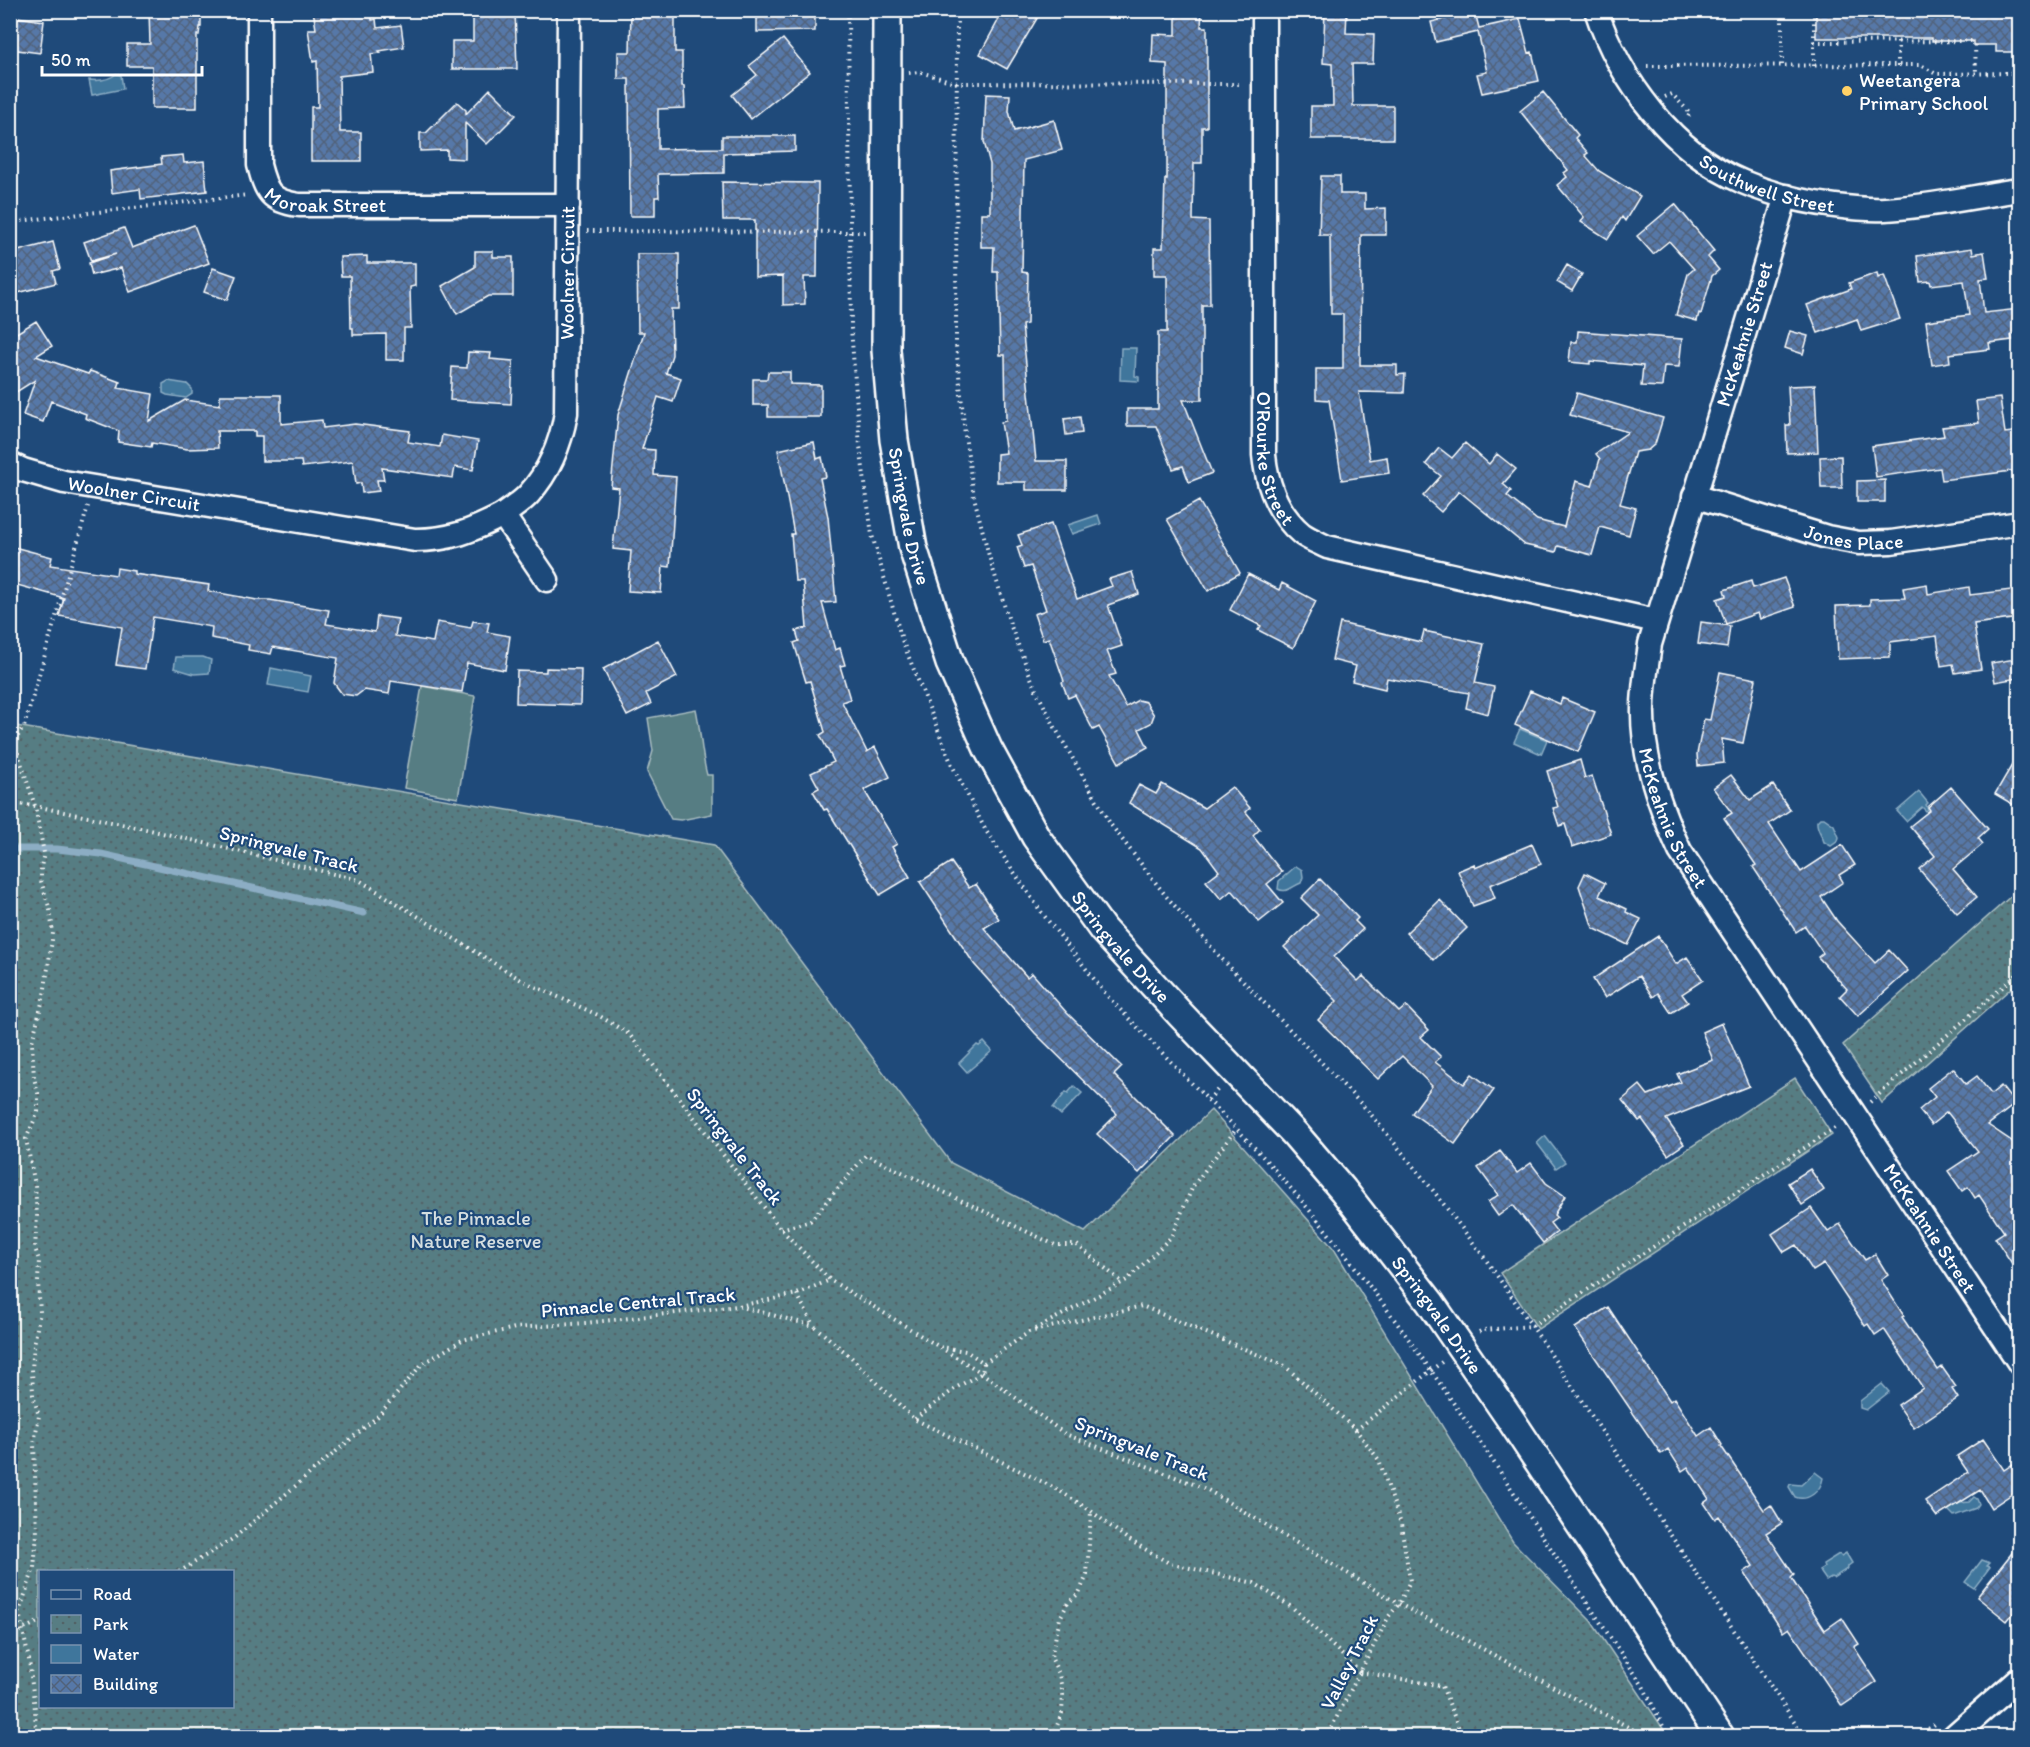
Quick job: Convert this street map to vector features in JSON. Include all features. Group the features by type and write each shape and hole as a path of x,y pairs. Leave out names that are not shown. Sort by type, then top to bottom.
{"main road":[{"name":"Springvale Drive","path":"887,10 886,350 894,440 914,548 950,663 989,752 1036,837 1103,930 1180,1015 1300,1140 1343,1190 1430,1302 1720,1737"}],"street":[{"name":"Moroak Street","path":"259,10 259,165 264,187 282,202 299,205 568,205"},
{"name":"Woolner Circuit","path":"10,464 64,482 94,488 414,540 433,540 469,532 503,515 529,494 549,465 563,431 566,412 569,10"},
{"name":"O'Rourke Street","path":"1264,10 1263,455 1270,486 1283,513 1303,535 1327,547 1656,621"},
{"name":"Southwell Street","path":"1596,10 1621,67 1666,128 1683,144 1722,172 1743,182 1786,196 1826,204 1884,209 2019,190"},
{"name":"McKeahnie Street","path":"1786,196 1650,644 1644,692 1648,763 1661,809 1680,851 2019,1364"},
{"name":"Jones Place","path":"1694,496 1827,537 1859,543 1891,542 2019,523"},
{"path":"503,515 547,580"},
{"path":"1954,1737 2019,1678"}],"path":[{"path":"957,10 956,345 965,435 974,497 988,556 1010,624 1035,688 1111,825 1160,888 1222,959 1369,1112 1432,1189 1532,1326 1804,1737"},
{"path":"1782,10 1782,65"},
{"path":"1814,10 1814,66"},
{"path":"1898,41 1898,66"},
{"path":"1814,42 1974,43 1976,73"},
{"path":"1637,66 1921,65 1936,74 2011,73 2016,68 2017,52"},
{"path":"887,74 920,72 957,83 1264,84"},
{"path":"2011,73 2019,81"},
{"path":"1657,95 1662,97 1672,94 1690,113 1687,116 1688,126"},
{"path":"10,222 247,196 264,187"},
{"path":"568,231 886,232"},
{"path":"10,765 14,760 18,732 24,727 94,488"},
{"path":"16,747 35,806 44,853 41,882 50,909 53,933 44,995 32,1042 38,1112 26,1138 35,1185 37,1216 35,1248 39,1260 40,1312 32,1368 33,1395 39,1416 34,1443 37,1534 34,1568 19,1612 29,1660 36,1737"},
{"name":"Springvale Track","path":"10,803 150,830 359,880 523,981 598,1015 629,1034 781,1229 830,1280 982,1373 1065,1434 1206,1489 1399,1604 1645,1737"},
{"path":"1356,1430 1483,1330 1532,1326 1855,1115 2019,972"},
{"path":"1208,1100 1237,1128 1353,1263 1431,1370 1643,1686 1668,1737"},
{"path":"914,1419 957,1387 982,1373 984,1363 1029,1332 1122,1282 1171,1237 1194,1186 1237,1128"},
{"path":"781,1229 810,1221 866,1155 1055,1245 1077,1245 1122,1282"},
{"path":"738,1306 797,1294 830,1280"},
{"path":"797,1294 814,1326"},
{"name":"Pinnacle Central Track","path":"181,1570 234,1538 378,1416 421,1365 462,1340 514,1328 586,1323 738,1306 814,1326 851,1357 914,1419 1055,1488 1091,1511 1126,1538 1169,1563 1254,1583 1293,1608 1360,1672"},
{"name":"Valley Track","path":"1029,1332 1142,1306 1285,1366 1356,1430 1379,1460 1401,1524 1410,1581 1399,1604 1389,1616 1327,1737"},
{"path":"937,1346 966,1351 984,1363"},
{"path":"1053,1737 1062,1713 1062,1695 1059,1674 1051,1657 1060,1618 1068,1603 1079,1593 1087,1575 1091,1511"},
{"path":"10,1639 39,1622"},
{"path":"1360,1672 1442,1686 1462,1737"}],"green space":[{"path":"422,686 475,696 458,798 404,788"},
{"path":"696,709 705,767 707,775 712,775 712,814 681,820 671,819 647,772 653,751 648,718"},
{"name":"The Pinnacle Nature Reserve","path":"10,725 714,845 951,1163 1085,1232 1211,1110 1334,1249 1513,1542 1591,1621 1668,1736 11,1736"},
{"path":"2019,889 2019,981 1882,1103 1843,1045"},
{"path":"1795,1078 1832,1135 1538,1329 1500,1273"}],"water":[{"path":"116,74 121,75 123,89 92,95 89,80 103,80"},
{"path":"1121,348 1136,348 1135,376 1139,377 1139,381 1120,380"},
{"path":"168,381 187,384 192,389 192,394 186,398 163,393 163,384"},
{"path":"1098,515 1101,524 1072,534 1068,525"},
{"path":"176,657 203,657 211,660 209,673 194,674 174,668"},
{"path":"271,668 311,676 308,692 268,685"},
{"path":"1520,729 1547,740 1541,754 1514,742"},
{"path":"1919,792 1928,803 1926,805 1928,809 1926,811 1922,807 1906,821 1897,811"},
{"path":"1820,818 1834,825 1839,837 1838,841 1831,846 1824,842 1818,829 1817,821"},
{"path":"1296,866 1302,870 1301,883 1287,890 1278,889 1279,881"},
{"path":"984,1042 992,1051 967,1072 959,1063 977,1045"},
{"path":"1074,1086 1082,1093 1061,1115 1053,1108"},
{"path":"1545,1136 1565,1162 1556,1168 1537,1143"},
{"path":"1882,1384 1889,1392 1866,1410 1860,1408 1860,1401"},
{"path":"1815,1472 1823,1478 1817,1491 1809,1497 1795,1497 1789,1487 1790,1484 1801,1485"},
{"path":"1974,1497 1979,1504 1976,1508 1954,1516 1948,1510 1960,1503 1969,1502"},
{"path":"1846,1553 1852,1563 1833,1578 1826,1580 1819,1570 1824,1567 1823,1564 1839,1554 1841,1556"},
{"path":"1982,1560 1990,1563 1987,1566 1990,1567 1974,1588 1965,1582"}],"building":[{"path":"149,10 201,10 201,27 197,35 197,108 152,108 152,66 127,66 127,44 150,44"},
{"path":"313,10 371,10 372,20 376,19 377,28 401,25 404,47 371,54 373,72 339,76 340,132 361,132 361,161 311,161 311,107 318,107 317,61 313,62 308,29 316,29"},
{"path":"473,10 515,10 517,69 452,69 452,41 473,41"},
{"path":"631,10 664,10 664,15 675,15 675,52 682,52 682,86 684,86 685,108 658,109 658,149 722,148 722,136 795,136 795,151 724,153 724,173 658,174 659,197 655,197 655,216 630,216 629,79 618,79 618,52 630,52"},
{"path":"757,10 815,10 815,31 757,32"},
{"path":"1004,10 1042,10 1007,69 980,54"},
{"path":"1176,10 1202,10 1201,27 1207,27 1207,127 1202,127 1202,163 1194,163 1193,220 1209,221 1210,305 1202,305 1202,400 1183,400 1212,473 1189,482 1183,466 1173,469 1156,426 1127,426 1127,409 1158,409 1158,332 1167,332 1167,275 1154,275 1154,248 1163,248 1165,179 1167,179 1167,64 1152,63 1153,34 1176,35"},
{"path":"1325,10 1347,10 1346,33 1374,34 1373,64 1352,64 1353,106 1393,106 1393,139 1311,139 1311,106 1333,106 1332,64 1323,63"},
{"name":"Weetangera Primary School","path":"1816,10 2019,10 2019,52 1996,52 1996,45 1973,45 1973,41 1932,41 1932,38 1816,38"},
{"path":"1475,12 1479,28 1520,19 1529,53 1532,52 1539,81 1482,93 1477,74 1487,72 1478,32 1436,42 1431,22"},
{"path":"10,16 44,21 40,53 10,49"},
{"path":"783,39 810,72 751,119 732,95 757,75 749,66"},
{"path":"490,89 516,115 487,144 465,123 465,159 447,158 447,150 420,151 420,133 426,133 457,102 466,110 466,114"},
{"path":"1543,92 1578,135 1575,138 1588,153 1585,155 1599,171 1640,196 1625,221 1622,217 1608,239 1581,222 1584,217 1557,185 1567,177 1564,173 1568,170 1520,111"},
{"path":"986,94 1010,95 1009,111 1014,131 1054,120 1062,150 1024,160 1022,272 1028,273 1027,324 1022,325 1036,461 1067,461 1067,490 1026,490 1026,482 997,482 997,454 1006,453 1001,422 1006,421 1005,355 1000,355 998,272 993,272 994,247 981,247 981,213 990,213 990,164 984,142"},
{"path":"183,155 184,163 204,161 207,191 141,199 140,189 112,193 110,171 162,164 161,157"},
{"path":"1321,176 1340,176 1340,194 1365,194 1365,209 1386,208 1386,235 1361,235 1360,365 1397,365 1397,375 1405,374 1404,393 1359,392 1370,460 1387,457 1389,473 1342,480 1329,400 1316,399 1316,369 1343,369 1343,314 1331,314 1330,235 1319,235"},
{"path":"722,182 818,183 817,277 804,277 805,304 783,305 783,276 755,277 755,220 723,220"},
{"path":"1675,204 1714,251 1708,257 1719,270 1712,276 1697,321 1676,315 1688,274 1694,269 1669,241 1653,254 1637,236"},
{"path":"194,225 209,263 130,292 121,268 92,275 89,263 116,254 91,261 84,242 124,228 132,248"},
{"path":"53,242 60,269 53,271 56,283 10,295 10,253"},
{"path":"1972,248 1973,254 1984,252 1988,278 1980,279 1984,313 2019,309 2019,333 2011,334 2012,340 1989,343 1990,349 1949,354 1950,362 1932,365 1926,321 1969,315 1964,281 1931,285 1930,281 1920,282 1917,256"},
{"path":"475,251 493,251 493,257 513,257 513,296 488,296 457,314 442,286 475,267"},
{"path":"637,254 679,254 679,309 671,309 672,355 666,373 681,378 673,402 658,397 642,449 655,450 654,475 676,477 670,567 663,566 661,593 628,591 631,551 613,549 619,488 611,487 618,415 644,332 638,332"},
{"path":"367,256 367,263 415,263 415,286 410,287 411,328 404,328 404,360 386,360 386,334 353,335 350,276 341,276 340,257"},
{"path":"1567,265 1582,274 1572,291 1557,282"},
{"path":"213,268 236,276 227,300 204,292"},
{"path":"1877,273 1878,278 1884,275 1900,319 1861,331 1857,319 1818,333 1807,305 1851,289 1849,283"},
{"path":"36,321 52,346 36,356 88,374 90,371 120,382 118,388 153,394 149,421 185,400 220,405 220,395 281,395 281,424 322,420 323,428 355,424 410,431 408,442 440,447 442,435 478,441 473,470 455,467 453,478 382,468 384,480 377,480 379,491 362,493 361,483 356,484 353,461 302,467 301,461 262,461 262,436 255,436 255,431 217,431 218,448 187,449 152,443 151,447 118,442 119,431 85,418 86,414 51,401 43,422 23,415 35,380 10,396 10,337"},
{"path":"1578,331 1682,339 1679,367 1664,366 1662,387 1641,386 1643,366 1590,361 1590,364 1569,362 1571,342 1577,342"},
{"path":"1790,331 1808,336 1803,354 1785,348"},
{"path":"468,352 491,353 490,359 513,361 511,404 450,400 452,367 467,368"},
{"path":"768,372 790,372 790,384 821,385 821,417 768,417 768,405 753,405 753,379 767,379"},
{"path":"1815,385 1818,452 1787,453 1786,425 1790,425 1788,386"},
{"path":"1577,393 1663,418 1655,444 1648,450 1635,452 1620,504 1636,508 1629,535 1600,527 1592,555 1558,546 1556,552 1525,545 1459,491 1441,512 1423,496 1441,476 1426,464 1439,448 1452,458 1465,443 1489,464 1497,454 1516,469 1503,484 1511,491 1507,496 1537,520 1564,527 1576,481 1592,486 1600,459 1596,454 1628,432 1570,415"},
{"path":"2000,398 2005,433 2019,431 2019,470 1942,480 1940,468 1876,477 1872,446 1944,436 1942,427 1979,423 1976,401"},
{"path":"1080,417 1082,433 1066,435 1064,419"},
{"path":"814,442 817,459 822,457 826,477 820,478 828,517 836,602 822,603 835,650 840,648 845,665 840,666 850,699 842,702 867,752 875,747 890,777 864,790 897,844 892,847 910,877 880,895 827,809 824,810 813,791 819,788 811,773 834,762 820,735 825,732 810,681 806,682 794,643 799,641 796,631 807,628 803,581 795,581 791,534 794,534 778,450"},
{"path":"1841,456 1842,488 1821,488 1820,457"},
{"path":"1885,480 1885,502 1857,502 1857,481"},
{"path":"1199,501 1240,573 1208,591 1167,519"},
{"path":"1051,524 1077,599 1112,586 1109,579 1132,572 1139,594 1108,605 1122,646 1107,651 1116,674 1109,676 1126,707 1138,700 1146,702 1154,715 1151,723 1139,729 1148,747 1119,763 1099,727 1093,730 1075,695 1068,698 1049,638 1043,640 1034,614 1046,610 1031,566 1024,568 1017,547 1022,545 1018,535"},
{"path":"10,546 52,557 50,565 116,575 117,568 134,571 134,574 209,585 208,591 329,610 326,624 375,632 377,616 398,619 395,636 433,642 437,622 471,628 473,621 489,623 487,632 510,636 505,670 467,663 462,692 391,681 389,694 364,690 356,696 342,694 334,683 338,658 273,647 271,654 248,650 249,645 211,638 212,627 153,617 145,669 116,665 122,627 59,616 64,598 10,583"},
{"path":"1248,574 1279,590 1282,583 1316,601 1293,648 1258,630 1261,626 1230,610"},
{"path":"1784,578 1795,607 1760,619 1758,613 1726,624 1717,599 1726,596 1724,590 1751,581 1753,588"},
{"path":"1927,584 1928,594 1969,587 1970,595 2019,589 2019,618 1974,624 1981,669 1955,673 1953,664 1941,666 1937,636 1890,642 1890,657 1838,659 1836,606 1870,605 1870,599 1905,598 1903,588"},
{"path":"1701,622 1730,626 1727,648 1698,644"},
{"path":"1340,623 1421,642 1424,631 1484,644 1475,683 1494,687 1488,714 1466,708 1469,693 1387,678 1385,689 1352,681 1356,666 1332,660"},
{"path":"658,640 677,677 646,693 651,704 627,716 603,669"},
{"path":"2015,659 2018,678 1995,682 1991,663"},
{"path":"546,668 581,669 580,705 516,703 517,671 546,672"},
{"path":"1720,672 1756,679 1743,743 1722,739 1724,763 1698,766 1697,754 1704,719 1710,720"},
{"path":"1530,691 1560,704 1562,698 1595,712 1578,752 1515,725"},
{"path":"2019,753 2019,808 1995,794"},
{"path":"1580,760 1585,778 1592,776 1611,834 1572,847 1565,824 1559,826 1553,808 1558,807 1547,771"},
{"path":"1731,775 1750,800 1773,785 1790,810 1769,824 1801,872 1842,845 1855,865 1839,875 1843,882 1821,897 1837,921 1875,963 1889,950 1908,971 1858,1016 1840,996 1847,989 1818,957 1823,953 1805,926 1796,932 1753,867 1756,865 1724,818 1732,813 1713,788"},
{"path":"1162,784 1204,808 1232,787 1250,808 1246,812 1260,829 1253,836 1282,872 1267,884 1283,903 1259,922 1232,890 1221,899 1206,881 1219,871 1202,848 1129,803 1139,785 1156,794"},
{"path":"1951,787 1988,829 1978,838 1983,844 1953,869 1977,897 1957,913 1919,869 1935,856 1910,826 1930,810 1928,807"},
{"path":"1532,844 1541,864 1490,885 1495,898 1473,906 1458,871 1474,864 1475,868"},
{"path":"951,862 969,888 976,884 999,919 984,928 1027,977 1032,973 1067,1013 1122,1067 1114,1075 1175,1136 1139,1173 1097,1134 1117,1114 1035,1033 974,964 920,882"},
{"path":"1585,873 1605,883 1599,896 1627,909 1626,912 1641,919 1628,945 1593,928 1579,886"},
{"path":"1320,879 1358,918 1355,921 1363,929 1334,957 1358,981 1363,976 1399,1012 1406,1006 1429,1030 1421,1037 1441,1057 1435,1062 1464,1084 1472,1074 1494,1090 1455,1144 1412,1113 1432,1086 1402,1056 1378,1079 1318,1020 1337,1001 1284,947 1318,915 1301,898"},
{"path":"1440,900 1467,928 1434,960 1406,933"},
{"path":"1658,936 1676,964 1687,957 1703,980 1682,994 1688,1002 1671,1013 1658,993 1653,997 1639,976 1605,998 1593,979"},
{"path":"1722,1023 1749,1086 1666,1119 1684,1144 1668,1155 1642,1119 1639,1121 1622,1100 1640,1085 1648,1095 1681,1082 1677,1074 1713,1060 1702,1032"},
{"path":"1953,1068 1966,1084 1977,1076 1991,1094 2001,1086 2015,1104 1988,1125 2019,1146 2019,1203 2011,1209 2019,1222 2019,1274 1995,1238 2004,1232 1979,1195 1975,1198 1968,1187 1962,1191 1948,1171 1978,1151 1947,1112 1931,1125 1919,1110 1935,1097 1928,1088"},
{"path":"1500,1151 1517,1173 1531,1163 1546,1183 1565,1196 1554,1215 1557,1218 1550,1223 1557,1232 1543,1243 1513,1205 1498,1216 1488,1202 1498,1195 1478,1168"},
{"path":"1810,1169 1824,1190 1802,1205 1788,1183"},
{"path":"1811,1208 1828,1232 1840,1224 1865,1260 1875,1254 1888,1275 1881,1280 1904,1316 1902,1317 1938,1370 1942,1367 1956,1387 1952,1389 1958,1398 1914,1428 1898,1405 1923,1388 1884,1329 1875,1335 1868,1324 1865,1326 1824,1264 1813,1271 1796,1245 1784,1252 1772,1234"},
{"path":"1608,1307 1670,1401 1674,1398 1698,1436 1711,1427 1764,1510 1771,1505 1782,1523 1766,1533 1794,1575 1791,1578 1825,1630 1842,1618 1859,1644 1854,1647 1877,1682 1842,1706 1789,1628 1783,1632 1744,1572 1753,1566 1719,1516 1715,1519 1704,1503 1709,1499 1688,1467 1682,1471 1668,1449 1661,1454 1575,1328"},
{"path":"1983,1439 2004,1470 2019,1460 2019,1489 1991,1508 1980,1490 1937,1517 1925,1501 1968,1472 1957,1456"},
{"path":"2019,1544 2019,1606 2007,1621 1977,1597"}],"waterway":[{"path":"10,849 57,849 101,854 364,913"}],"place":[{"name":"Weetangera Primary School","path":"1847,91"}]}
